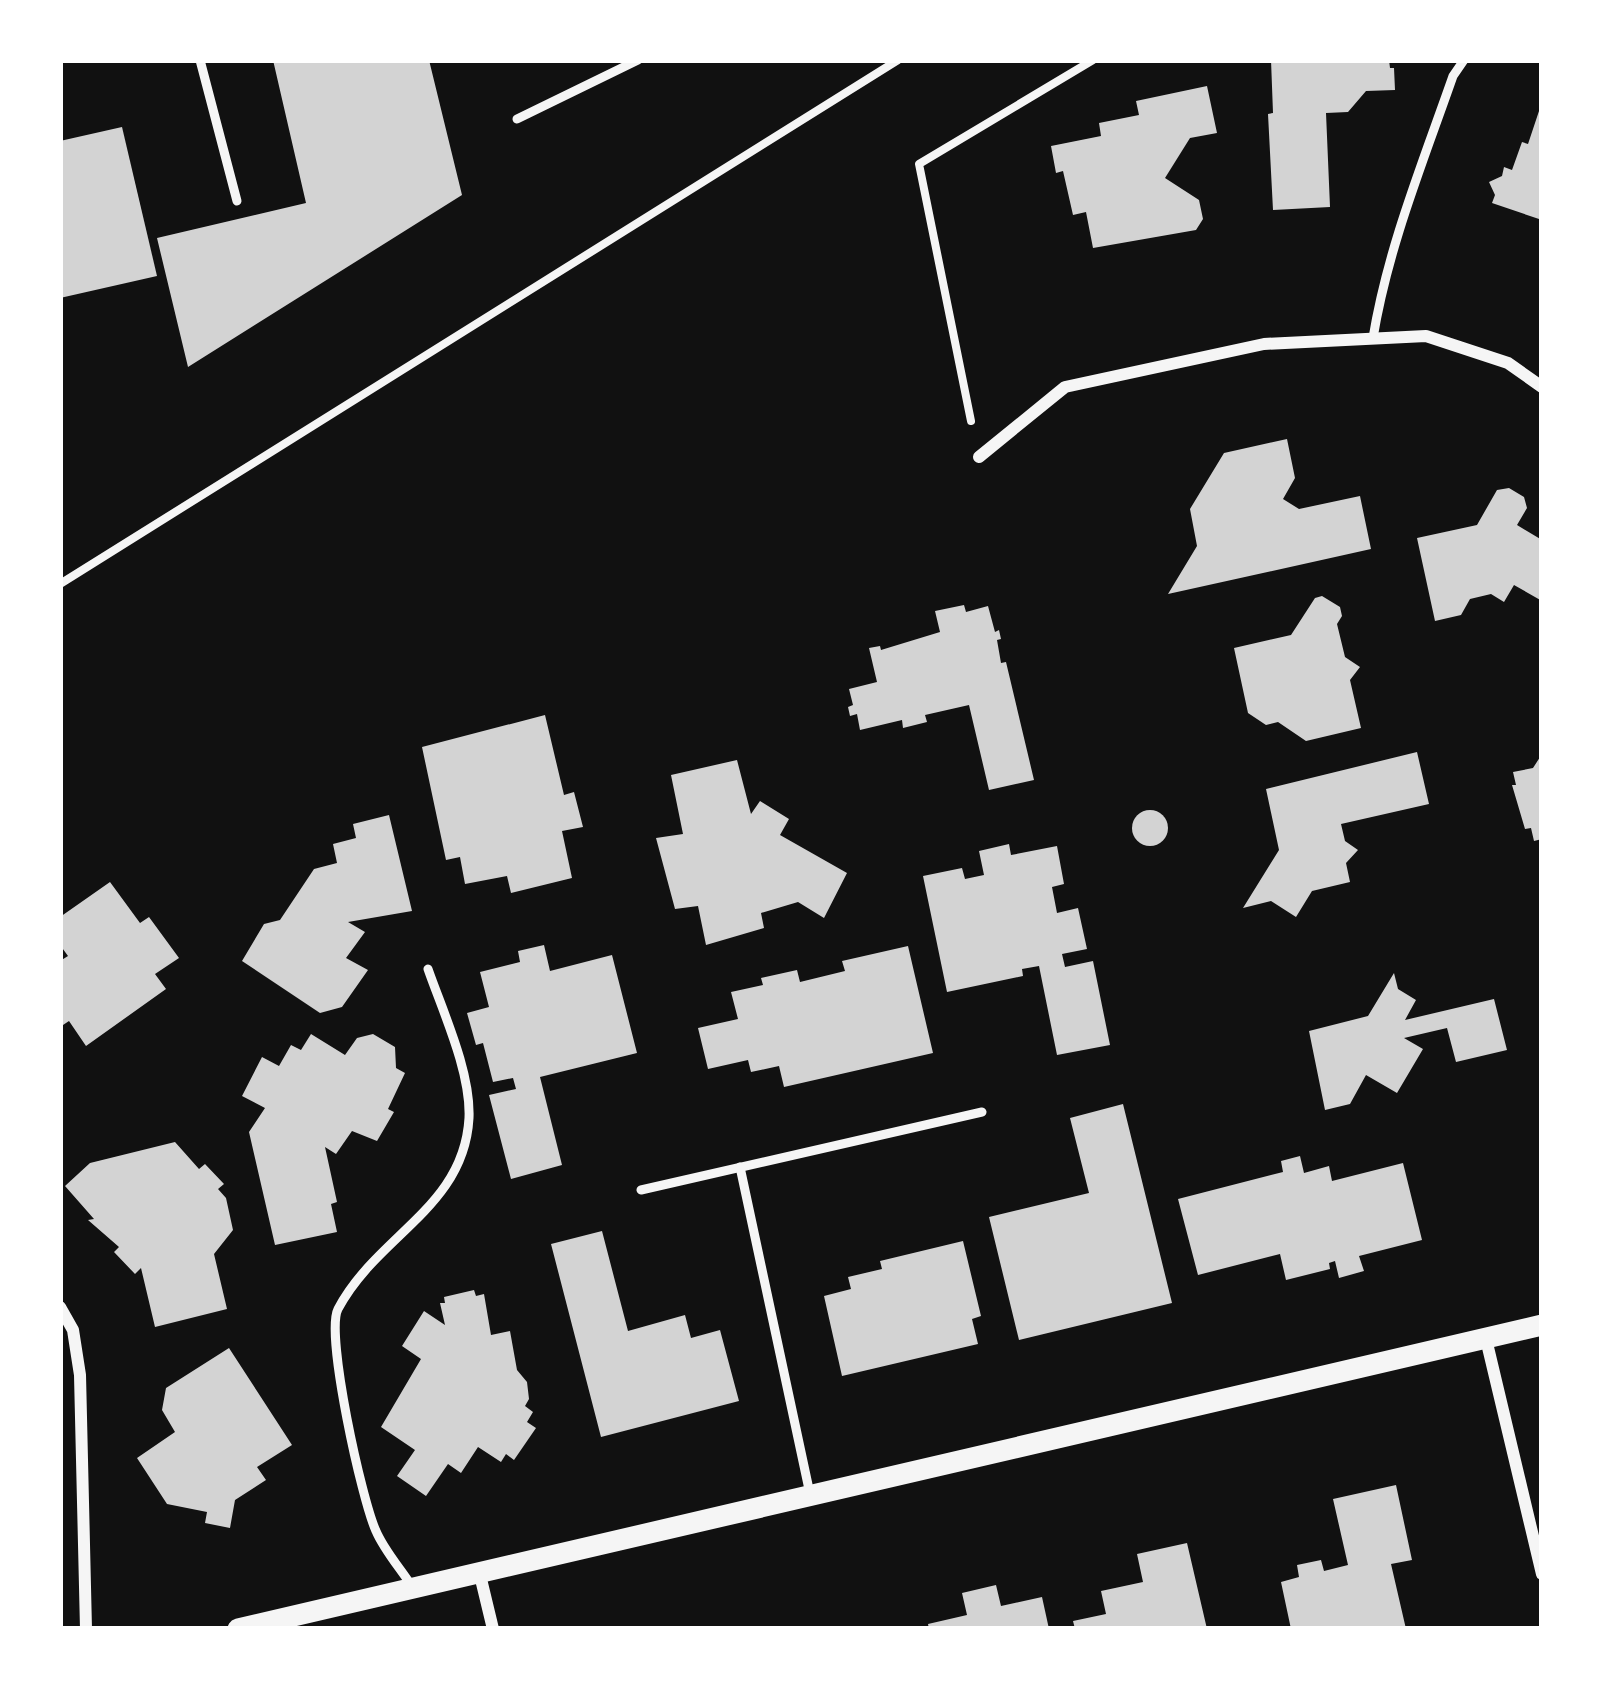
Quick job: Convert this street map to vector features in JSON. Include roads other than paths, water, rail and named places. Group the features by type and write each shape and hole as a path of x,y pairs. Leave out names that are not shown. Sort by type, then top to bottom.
{"street":[{"path":"979,457 1065,386 1264,344 1426,336 1508,363 1542,387"},
{"path":"60,1307 73,1330 80,1375 86,1629"},
{"path":"238,1629 1542,1325"},
{"path":"1486,1339 1542,1574"},
{"path":"480,1575 493,1629"}],"lane":[{"path":"200,60 237,201"},
{"path":"518,118 638,60"},
{"path":"1373,338 1395,240 1453,76 1464,60"},
{"path":"413,1589 376,1532 336,1371 335,1312 383,1247 446,1192 460,1160 469,1116 458,1055 428,968"},
{"path":"641,1190 982,1112"},
{"path":"740,1167 810,1494"}]}
